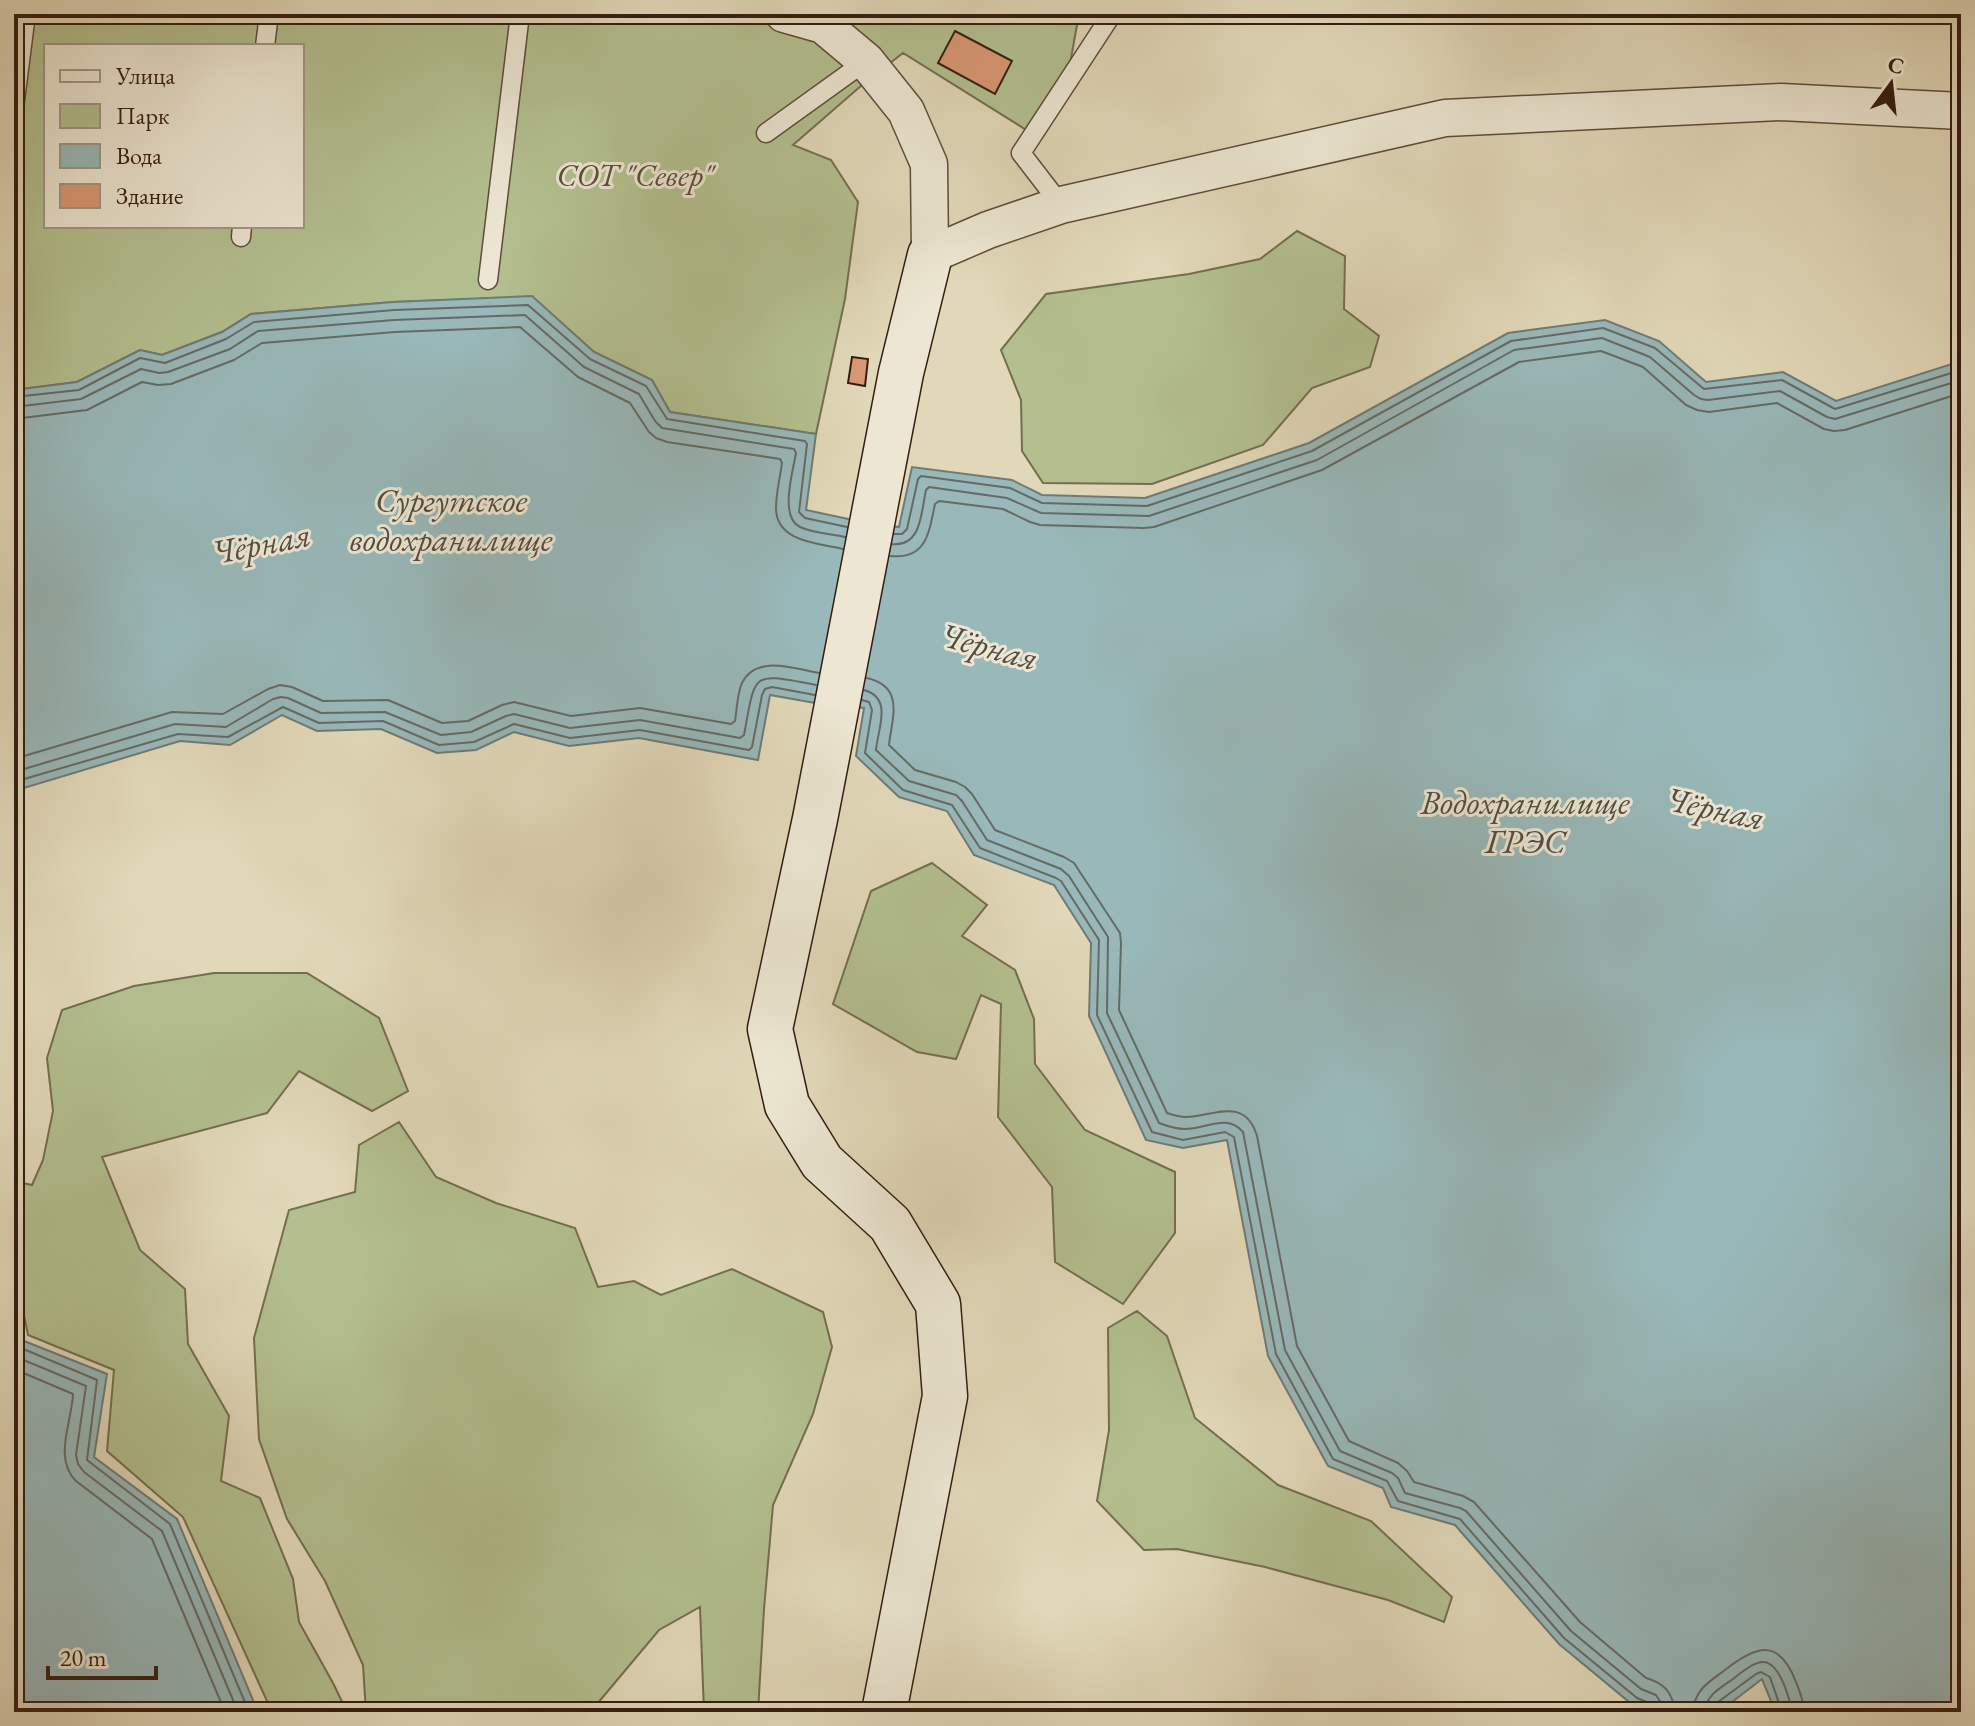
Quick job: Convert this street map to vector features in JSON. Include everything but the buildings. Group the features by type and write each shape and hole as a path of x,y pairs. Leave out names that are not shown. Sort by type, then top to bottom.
{"street":[{"path":"784,14 823,25 866,61 906,111 929,164 930,255 901,373 815,819 770,1029 787,1105 822,1162 890,1224 938,1304 945,1396 884,1712"},
{"path":"930,255 988,230 1061,205 1445,118 1781,102 1961,111"}],"lane":[{"path":"14,108 26,14"},
{"path":"265,44 269,14"},
{"path":"488,280 520,14"},
{"path":"1061,205 1021,153 1112,14"},
{"path":"766,133 866,61"}],"green space":[{"name":"СОТ \"Север\"","path":"14,14 1079,14 1066,86 1036,136 903,53 793,145 831,160 858,202 845,299 816,434 670,412 652,380 594,352 532,297 393,302 251,314 222,332 162,355 140,350 77,382 14,390"},
{"path":"1297,231 1345,256 1344,309 1379,336 1370,367 1312,388 1263,445 1152,484 1043,483 1022,451 1021,400 1001,350 1046,294 1189,274 1260,259"},
{"path":"932,863 987,905 962,936 1015,970 1034,1019 1035,1064 1085,1130 1175,1172 1175,1233 1123,1304 1055,1262 1052,1187 998,1117 1001,1004 981,995 956,1059 917,1052 833,1004 871,891"},
{"path":"214,973 307,973 379,1018 408,1091 372,1111 299,1071 267,1113 102,1157 140,1250 185,1289 188,1344 229,1416 221,1481 260,1498 293,1579 299,1622 347,1712 272,1712 183,1517 107,1451 114,1370 28,1335 14,1277 14,1181 32,1185 43,1160 53,1111 47,1058 62,1010 134,986"},
{"path":"399,1122 436,1177 496,1203 575,1228 598,1287 634,1281 661,1295 732,1269 823,1312 832,1347 813,1414 773,1505 758,1712 704,1712 700,1607 659,1630 592,1710 366,1712 363,1665 325,1581 287,1519 259,1439 254,1338 289,1210 355,1192 359,1145"},
{"path":"1137,1311 1167,1336 1195,1418 1278,1485 1371,1521 1452,1597 1444,1622 1388,1600 1265,1567 1177,1549 1144,1550 1097,1501 1109,1430 1108,1328"}],"water":[{"name":"Водохранилище ГРЭС","path":"532,296 594,352 652,380 670,412 816,434 806,510 899,527 912,467 1012,480 1042,495 1145,498 1309,443 1508,333 1605,320 1659,341 1706,382 1783,372 1836,401 1961,361 1961,1712 1779,1712 1775,1711 1762,1679 1719,1712 1664,1712 1634,1706 1559,1644 1455,1525 1391,1507 1383,1488 1328,1466 1268,1356 1227,1140 1183,1148 1146,1140 1089,1016 1091,943 1054,885 974,855 947,811 899,797 856,756 864,708 770,695 758,760 639,738 569,746 514,732 476,750 437,753 381,729 317,731 282,715 230,745 180,741 14,791 14,390 77,382 140,350 162,355 222,332 251,314 393,302"},
{"path":"14,1320 19,1339 107,1374 94,1457 177,1519 258,1712 14,1712"}],"water label":[{"name":"Сургутское водохранилище","path":"451,520"},
{"name":"Чёрная","path":"261,543"},
{"name":"Чёрная","path":"989,646"},
{"name":"Чёрная","path":"1715,808"}]}
